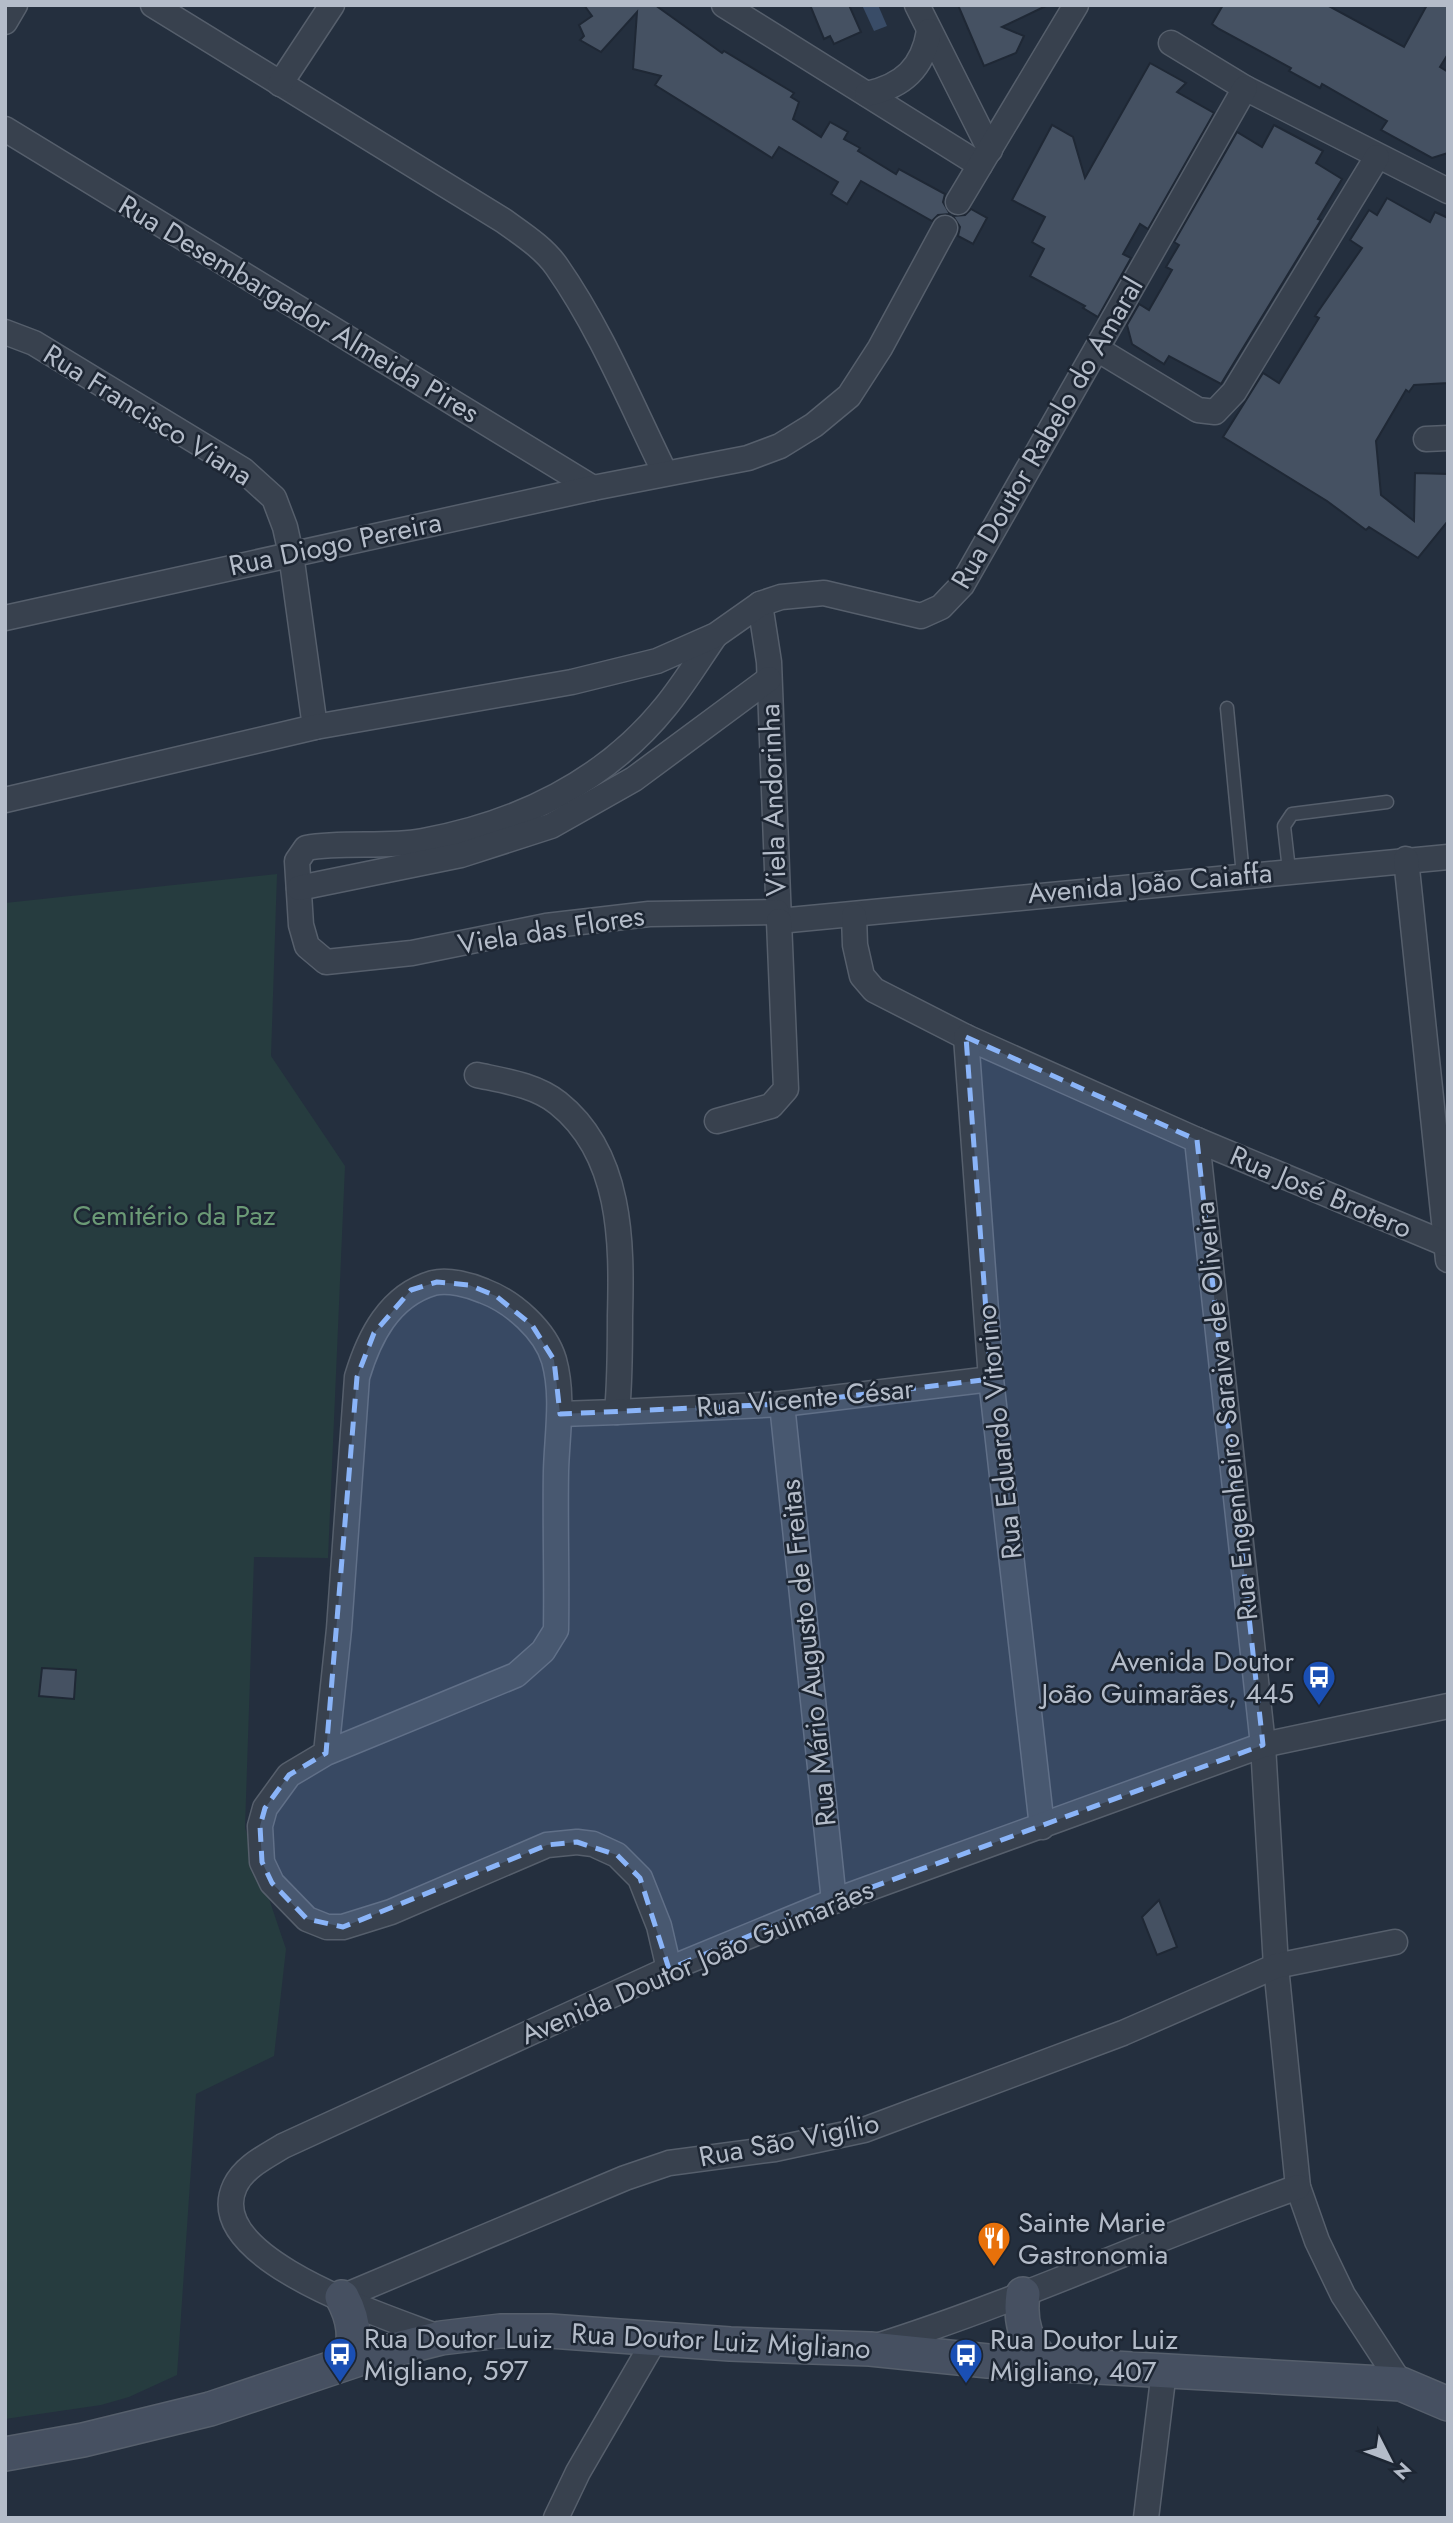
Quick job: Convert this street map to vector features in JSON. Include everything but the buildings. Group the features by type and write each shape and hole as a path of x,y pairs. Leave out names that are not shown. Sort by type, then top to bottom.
{"main road":[{"path":"1023,2294 1024,2331 1036,2354 1046,2364"},
{"path":"342,2297 352,2320 354,2333 348,2362"},
{"name":"Rua Doutor Luiz Migliano","path":"5,2454 83,2440 187,2415 348,2362 441,2338 525,2331 657,2336 730,2344 870,2348 1046,2364 1401,2384 1448,2404"}],"street":[{"path":"5,22 15,5"},
{"path":"153,5 504,221 534,243 556,265 597,335 665,473"},
{"path":"279,84 332,5"},
{"path":"724,5 867,94 985,157"},
{"path":"917,5 985,157"},
{"path":"958,202 1076,5"},
{"path":"867,94 886,90 912,72 926,48 929,32"},
{"path":"1171,43 1245,89 1377,158 1448,191"},
{"name":"Rua Doutor Rabelo do Amaral","path":"5,800 315,727 572,682 657,661 716,635 760,604 780,597 824,593 914,615 931,613 941,607 962,585 1245,89"},
{"name":"Rua Desembargador Almeida Pires","path":"5,129 593,488"},
{"path":"1097,349 1198,410 1215,412 1234,392 1377,158"},
{"name":"Rua Diogo Pereira","path":"5,618 593,488 748,458 780,446 814,425 849,396 880,348 945,228"},
{"name":"Rua Francisco Viana","path":"5,331 34,343 243,470 274,498 285,527 291,554 315,727"},
{"name":"Viela Andorinha","path":"760,604 769,679 778,850 778,917 854,916"},
{"path":"716,635 665,708 602,768 567,792 497,822 420,842 306,848 297,861 299,888 461,855 551,826 634,779 769,679"},
{"name":"Avenida João Caiaffa","path":"854,916 883,908 1448,857"},
{"path":"1406,859 1447,1252"},
{"name":"Viela das Flores","path":"299,888 304,939 313,953 326,962 412,953 546,926 649,914 778,917"},
{"path":"854,916 855,944 862,976 868,984 966,1037 1197,1140"},
{"path":"718,1121 771,1106 786,1089 778,917"},
{"name":"Rua Eduardo Vitorino","path":"966,1037 991,1379 1042,1827"},
{"path":"477,1075 523,1086 557,1103 575,1120 604,1166 620,1232 622,1279 617,1412"},
{"name":"Rua José Brotero","path":"1197,1140 1447,1252"},
{"name":"Rua Engenheiro Saraiva de Oliveira","path":"1197,1140 1263,1745 1276,1966 1298,2187 1317,2241 1343,2295 1401,2384"},
{"path":"326,1753 339,1629 358,1377 374,1333 391,1308 411,1290 437,1282 469,1285 496,1296 532,1325 546,1342 554,1360 560,1414 556,1630 543,1651 516,1675 326,1753 289,1775 265,1808 260,1826 262,1862 272,1883 307,1919 327,1927 342,1927 391,1912 547,1845 577,1842 593,1844 617,1855 640,1878 659,1926 669,1969"},
{"name":"Rua Vicente César","path":"560,1414 782,1404 991,1379"},
{"name":"Rua Mário Augusto de Freitas","path":"782,1404 834,1901"},
{"name":"Avenida Doutor João Guimarães","path":"441,2338 342,2297 256,2252 242,2236 231,2209 232,2195 248,2168 283,2146 669,1969 834,1901 1263,1745 1448,1706"},
{"name":"Rua São Vigílio","path":"342,2297 625,2178 670,2164 775,2149 864,2130 1123,2033 1276,1966 1395,1942"},
{"path":"870,2348 952,2323 1220,2214 1298,2187"},
{"path":"556,2518 578,2472 657,2336"},
{"path":"1146,2518 1164,2371"}],"lane":[{"path":"1227,708 1243,875"},
{"path":"1289,870 1284,826 1292,814 1387,802"}],"highlighted area":[{"path":"966,1037 1197,1140 1263,1745 834,1901 669,1969 640,1878 617,1855 577,1842 547,1845 343,1927 307,1919 272,1883 262,1862 260,1826 265,1808 289,1775 326,1753 357,1377 374,1333 411,1290 437,1282 469,1285 496,1296 532,1325 554,1360 560,1414 782,1404 991,1379"}],"green space":[{"name":"Cemitério da Paz","path":"277,874 271,1056 345,1166 328,1558 254,1557 245,1828 286,1949 274,2056 196,2094 177,2375 129,2397 101,2405 5,2419 5,903"}],"water":[{"path":"862,5 878,5 887,26 874,31"}],"place":[{"name":"Avenida Doutor João Guimarães, 445","path":"1319,1707"},
{"name":"Sainte Marie Gastronomia","path":"994,2268"},
{"name":"Rua Doutor Luiz Migliano, 597","path":"340,2384"},
{"name":"Rua Doutor Luiz Migliano, 407","path":"966,2385"}]}
